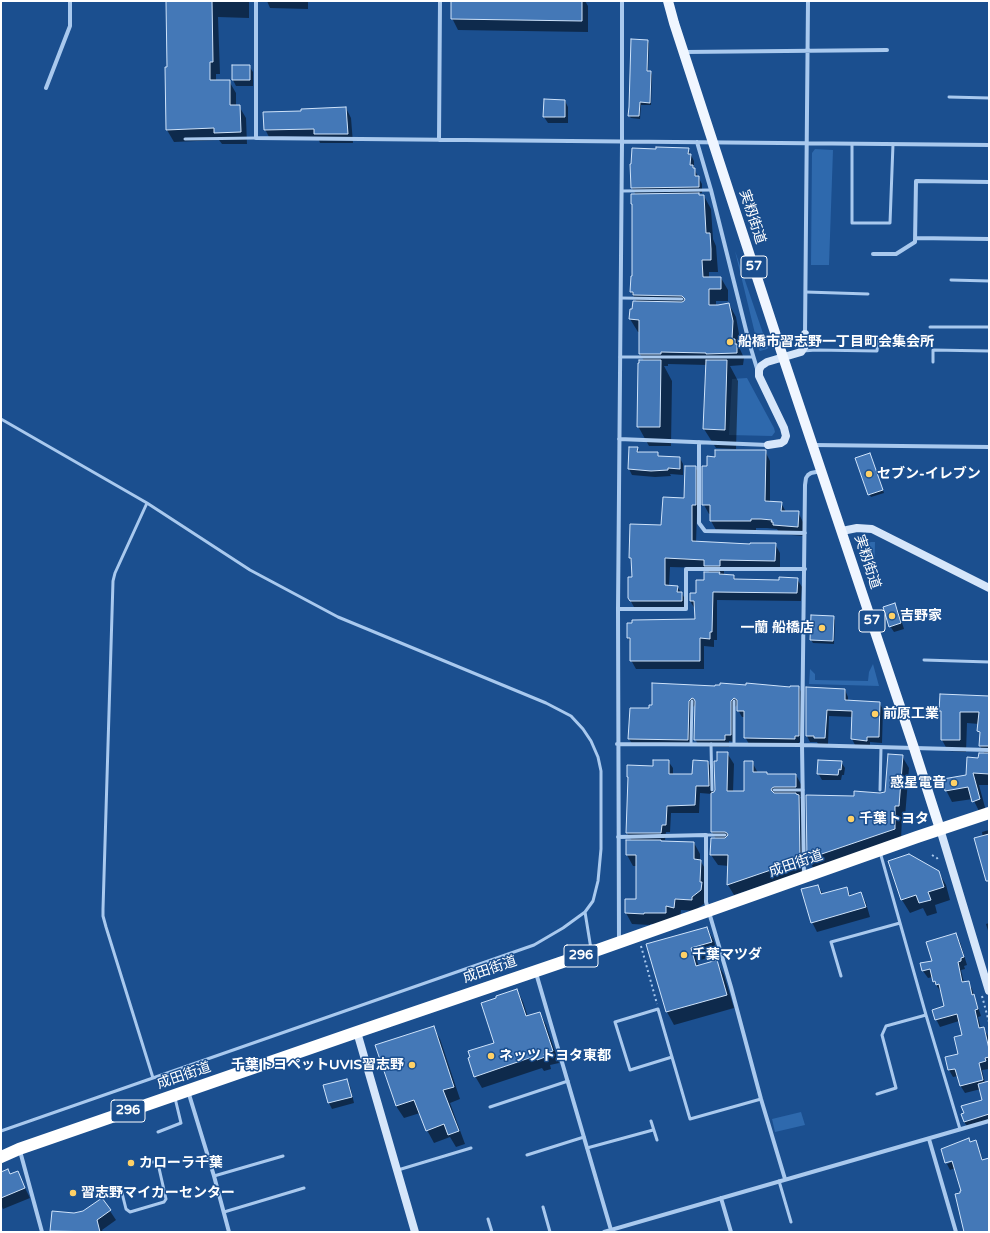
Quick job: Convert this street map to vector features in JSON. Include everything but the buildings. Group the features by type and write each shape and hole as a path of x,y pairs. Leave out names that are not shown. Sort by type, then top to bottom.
{"highway":[{"name":"成田街道","path":"1,1157 19,1149 174,1095 592,952 708,910 989,813"}],"main road":[{"name":"実籾街道","path":"668,1 812,445 842,531 940,829"}],"street":[{"path":"46,88 70,26 70,1"},
{"path":"256,1 256,138 989,145"},
{"path":"439,140 440,1"},
{"path":"618,942 617,744 622,191 622,1"},
{"path":"759,376 761,366 767,362 800,352 805,346 808,1"},
{"path":"684,52 888,50"},
{"path":"619,439 768,445 781,443 786,436 784,428 759,376 753,357 698,142"},
{"path":"873,254 896,254 915,242 916,182 989,182"},
{"path":"915,238 989,239"},
{"path":"699,442 698,523 705,531 805,533"},
{"path":"812,445 989,447"},
{"path":"804,878 802,745 805,485 806,478 811,473 821,471"},
{"name":"実籾街道","path":"842,531 857,528 872,528 989,588"},
{"path":"618,609 686,609 686,569 805,569"},
{"path":"617,744 802,745 989,750"},
{"path":"940,829 985,965 989,991"},
{"path":"618,837 706,835 706,902 785,1180"},
{"path":"536,971 611,1230"},
{"path":"357,1032 415,1232"},
{"path":"188,1091 214,1176 229,1232"},
{"path":"604,1232 989,1121"},
{"path":"929,1139 956,1232"},
{"path":"19,1149 42,1232"},
{"path":"721,1198 731,1232"}],"lane":[{"path":"949,97 989,98"},
{"path":"185,139 256,138"},
{"path":"852,144 852,222 890,223 893,144"},
{"path":"622,191 711,190"},
{"path":"951,280 989,281"},
{"path":"806,292 868,294"},
{"path":"621,298 682,299"},
{"path":"930,327 989,328"},
{"path":"800,352 816,350 877,351 878,339"},
{"path":"933,362 933,350 989,351"},
{"path":"620,357 753,357"},
{"path":"1,418 147,503 250,570 338,617 546,703 571,716 583,729 591,741 598,757 601,771 601,849 598,881 593,901 585,912 563,928 534,945 1,1131"},
{"path":"147,503 115,573 113,582 103,909 106,927 153,1078"},
{"path":"924,660 989,662"},
{"path":"692,701 692,744"},
{"path":"734,701 734,744"},
{"path":"711,744 712,790"},
{"path":"880,790 882,748"},
{"path":"774,790 803,790"},
{"path":"706,835 725,835"},
{"path":"880,851 960,1129"},
{"path":"585,912 592,952"},
{"path":"841,976 831,942 900,923"},
{"path":"672,1057 630,1070 615,1022 658,1009 672,1057 690,1119 761,1098"},
{"path":"877,1094 896,1088 882,1035 886,1026 926,1015"},
{"path":"490,1107 568,1081"},
{"path":"158,1132 181,1123 174,1095"},
{"path":"651,1121 657,1140"},
{"path":"587,1148 653,1130"},
{"path":"527,1155 584,1137"},
{"path":"397,1170 471,1148"},
{"path":"214,1176 283,1156"},
{"path":"122,1193 126,1209 130,1212 164,1202 166,1200 159,1168 155,1162 152,1162"},
{"path":"779,1181 791,1222"},
{"path":"224,1212 304,1188"},
{"path":"543,1207 550,1232"},
{"path":"488,1219 492,1232"}],"path":[{"path":"640,942 658,1009"}],"shaded area":[{"path":"815,149 833,150 829,265 811,265 812,153"},
{"path":"735,251 768,348 767,349 759,350"},
{"path":"747,378 774,428 775,432 772,436 729,435 732,379"},
{"path":"875,542 874,581 864,553 868,543"},
{"path":"873,664 879,686 809,684 810,669 815,674 815,680 868,681 869,672"},
{"path":"801,1112 805,1125 775,1132 772,1119"}],"place":[{"name":"船橋市習志野一丁目町会集会所","path":"730,342"},
{"name":"セブン-イレブン","path":"869,474"},
{"name":"吉野家","path":"892,616"},
{"name":"一蘭 船橋店","path":"822,628"},
{"name":"前原工業","path":"875,714"},
{"name":"惑星電音","path":"954,783"},
{"name":"千葉トヨタ","path":"851,819"},
{"name":"千葉マツダ","path":"684,955"},
{"name":"ネッツトヨタ東都","path":"491,1056"},
{"name":"千葉トヨペットUVIS習志野","path":"412,1065"},
{"name":"カローラ千葉","path":"131,1163"},
{"name":"習志野マイカーセンター","path":"73,1193"}]}
